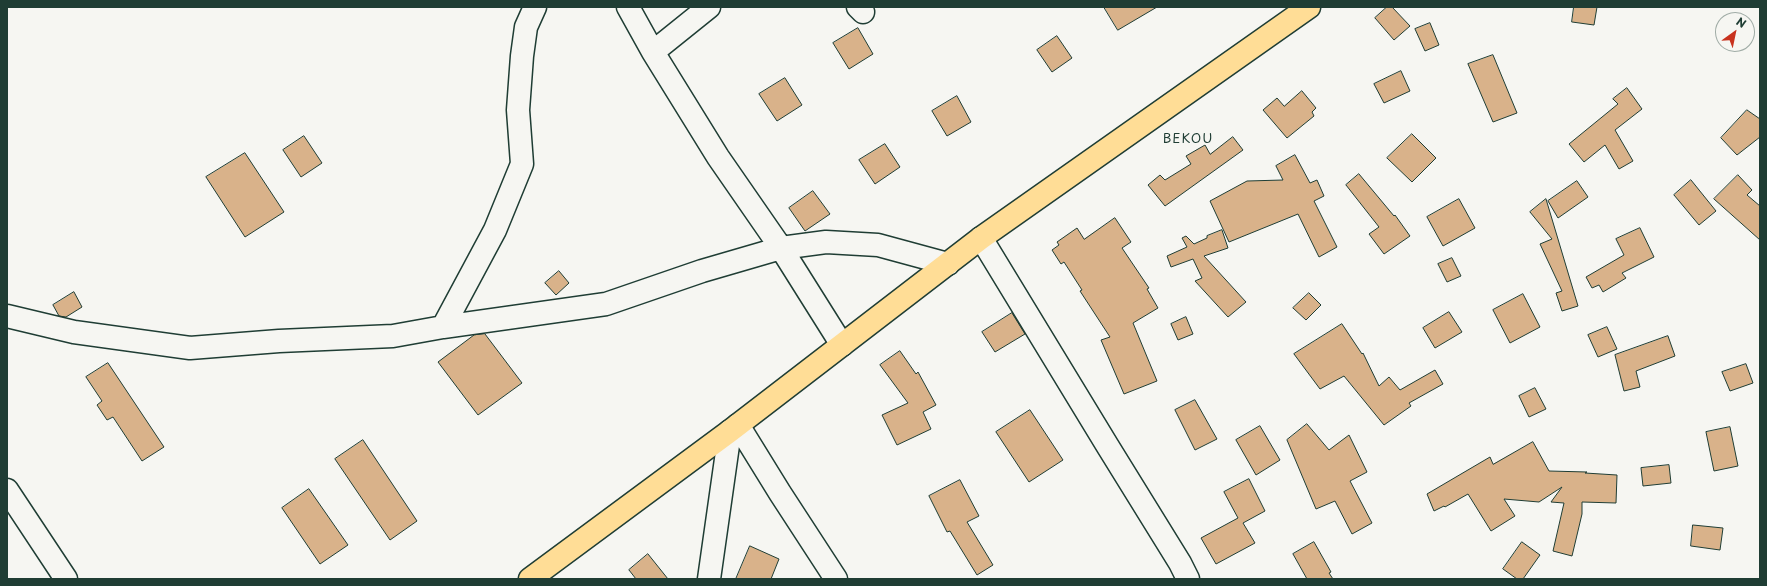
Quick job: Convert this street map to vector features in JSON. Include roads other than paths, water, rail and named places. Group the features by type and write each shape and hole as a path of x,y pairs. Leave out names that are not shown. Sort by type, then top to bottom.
{"main road":[{"path":"530,579 734,428 981,238 1309,7"}],"street":[{"path":"444,327 495,230 522,164 518,110 526,27 535,7"},
{"path":"628,7 653,52 718,157 781,248 842,345"},
{"path":"653,52 709,7"},
{"path":"981,238 1180,562 1188,579"},
{"path":"7,316 74,332 190,348 279,341 393,336 444,327 606,304 702,271 781,248 826,242 878,245 948,264"},
{"path":"709,579 734,428"},
{"path":"734,428 780,493 836,579"},
{"path":"7,490 66,579"}],"district":[{"name":"BEKOU","path":"1188,139"}]}
